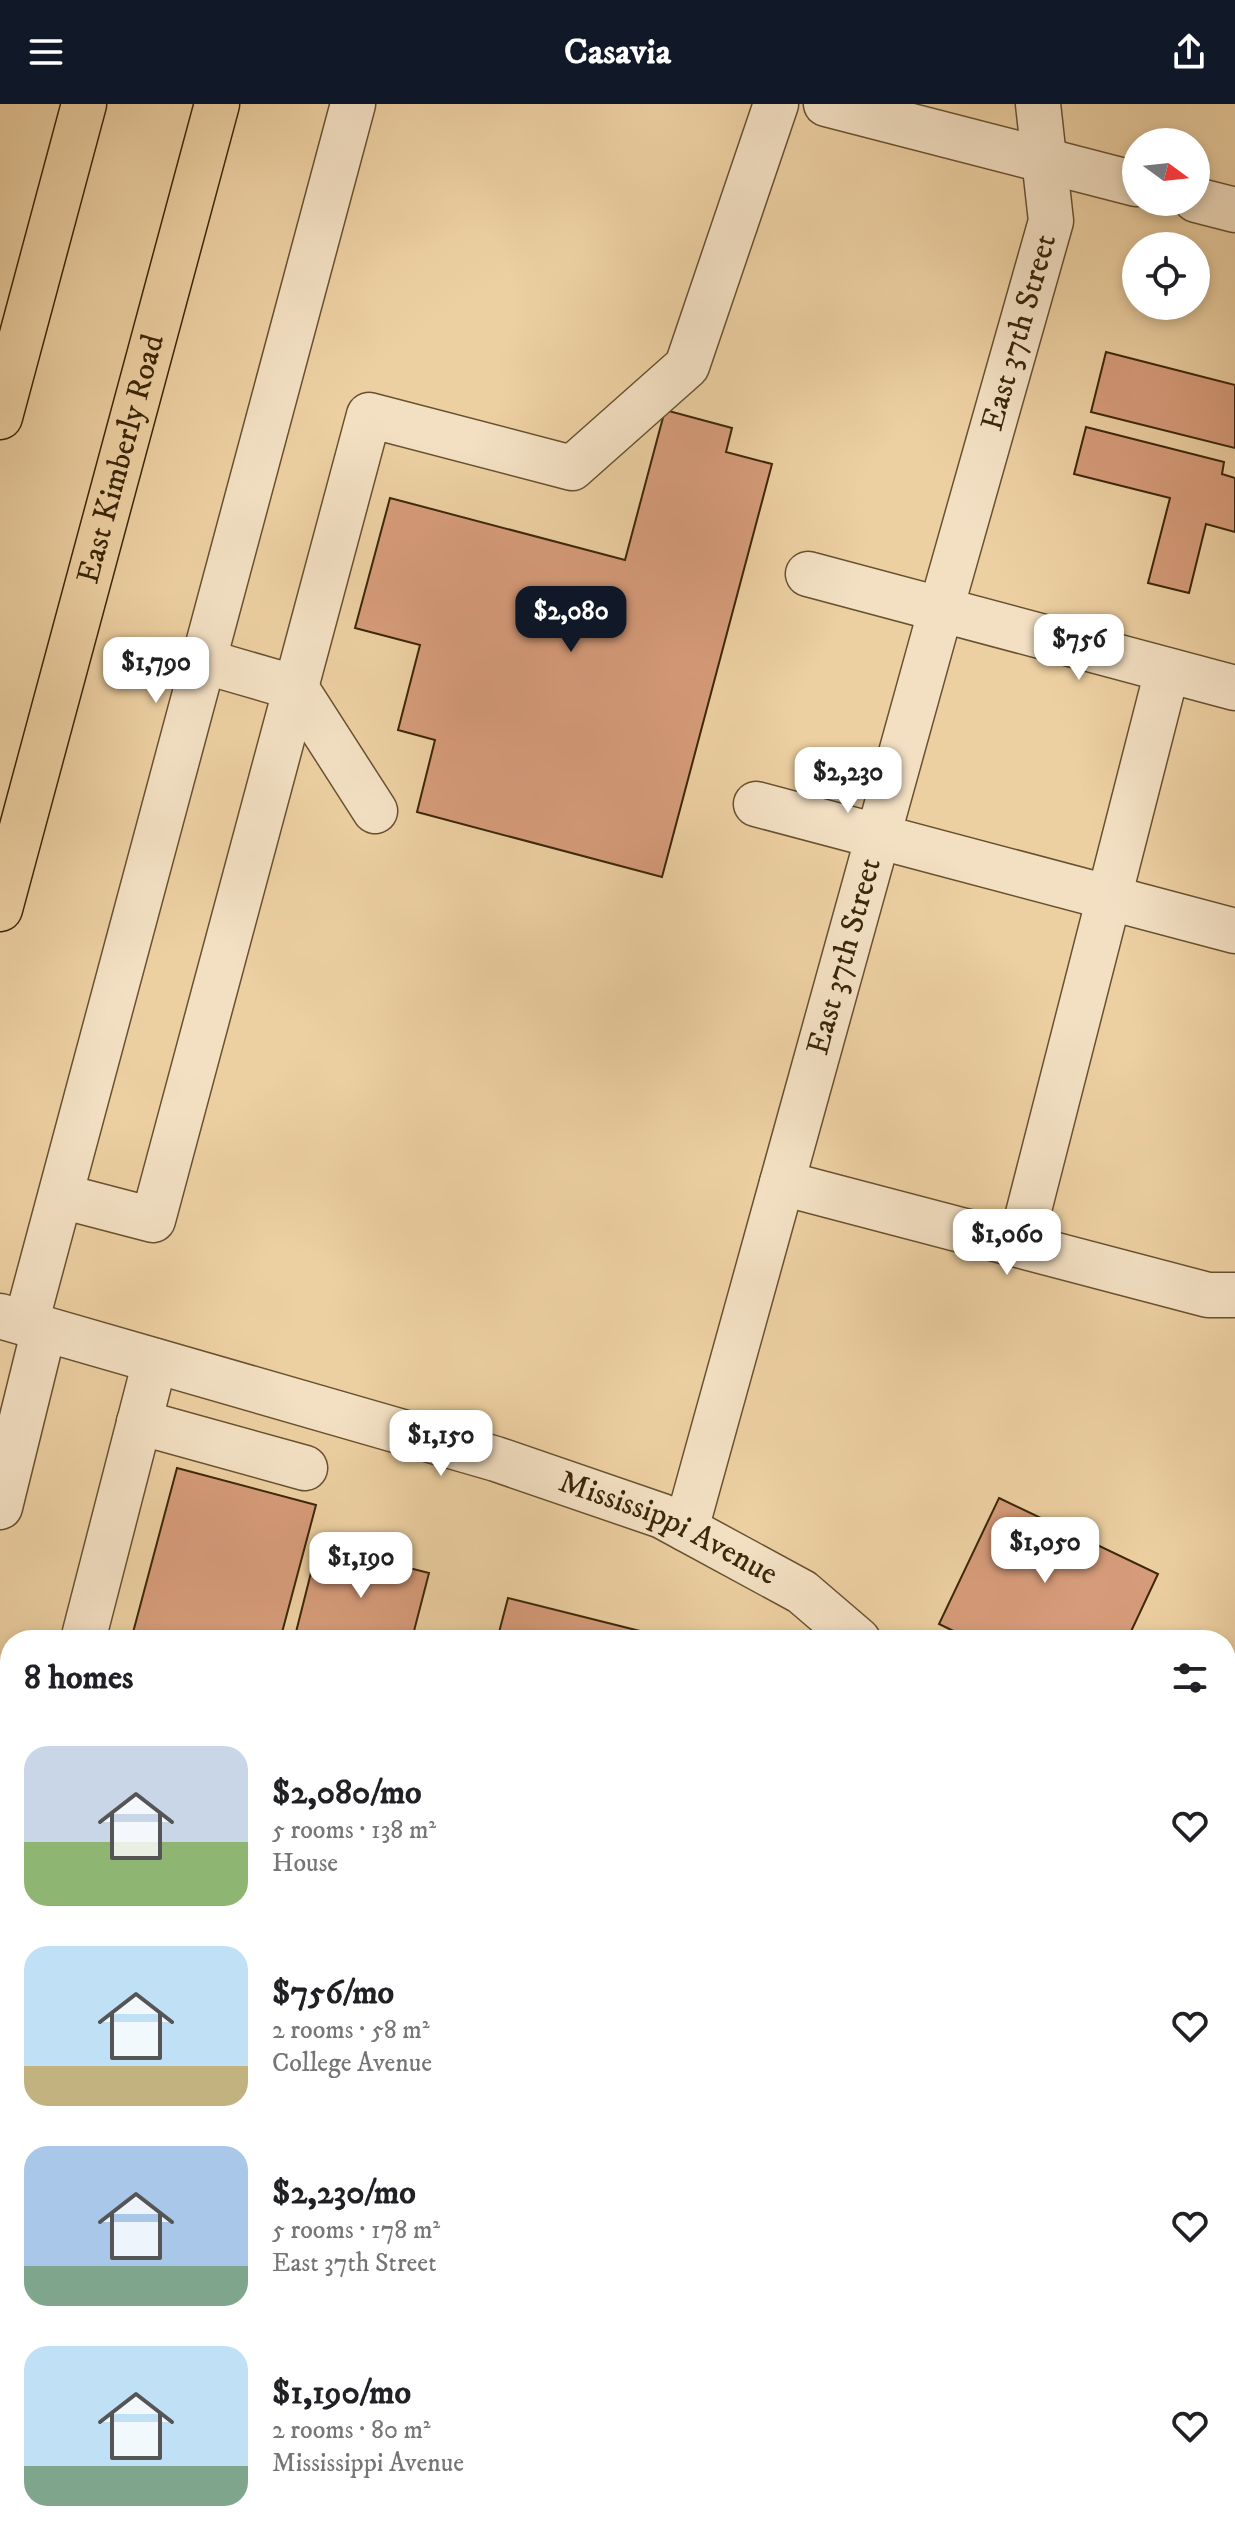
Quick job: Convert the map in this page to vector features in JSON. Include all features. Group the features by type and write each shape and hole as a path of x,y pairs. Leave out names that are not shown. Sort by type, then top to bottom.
{"main road":[{"path":"0,417 84,104"},
{"name":"East Kimberly Road","path":"0,909 217,104"}],"street":[{"path":"0,1507 23,1323 61,1196 353,104"},
{"path":"61,1196 153,1220 369,415 572,468 687,366 776,104"},
{"path":"826,104 1122,180"},
{"name":"East 37th Street","path":"686,1529 1051,221 1038,104"},
{"path":"1210,204 1235,210"},
{"path":"808,574 1235,688"},
{"path":"203,661 296,688 375,811"},
{"path":"1020,1245 1167,671"},
{"path":"756,804 1235,931"},
{"path":"782,1183 1208,1295 1235,1295"},
{"name":"Mississippi Avenue","path":"23,1323 496,1459 662,1516 802,1592 846,1630"},
{"path":"86,1630 155,1361"},
{"path":"139,1422 305,1468"}],"building":[{"path":"1106,352 1235,385 1235,448 1091,412"},
{"path":"665,410 732,428 726,452 772,464 662,877 417,812 435,740 398,730 420,645 355,628 390,498 625,560"},
{"path":"1086,427 1224,462 1222,474 1235,478 1235,532 1206,524 1189,593 1148,583 1170,498 1074,474"},
{"path":"177,1468 316,1505 283,1630 134,1630"},
{"path":"999,1498 1158,1574 1132,1630 951,1630 939,1624"},
{"path":"318,1545 429,1573 414,1630 297,1630"},
{"path":"508,1598 636,1630 500,1630"}]}
